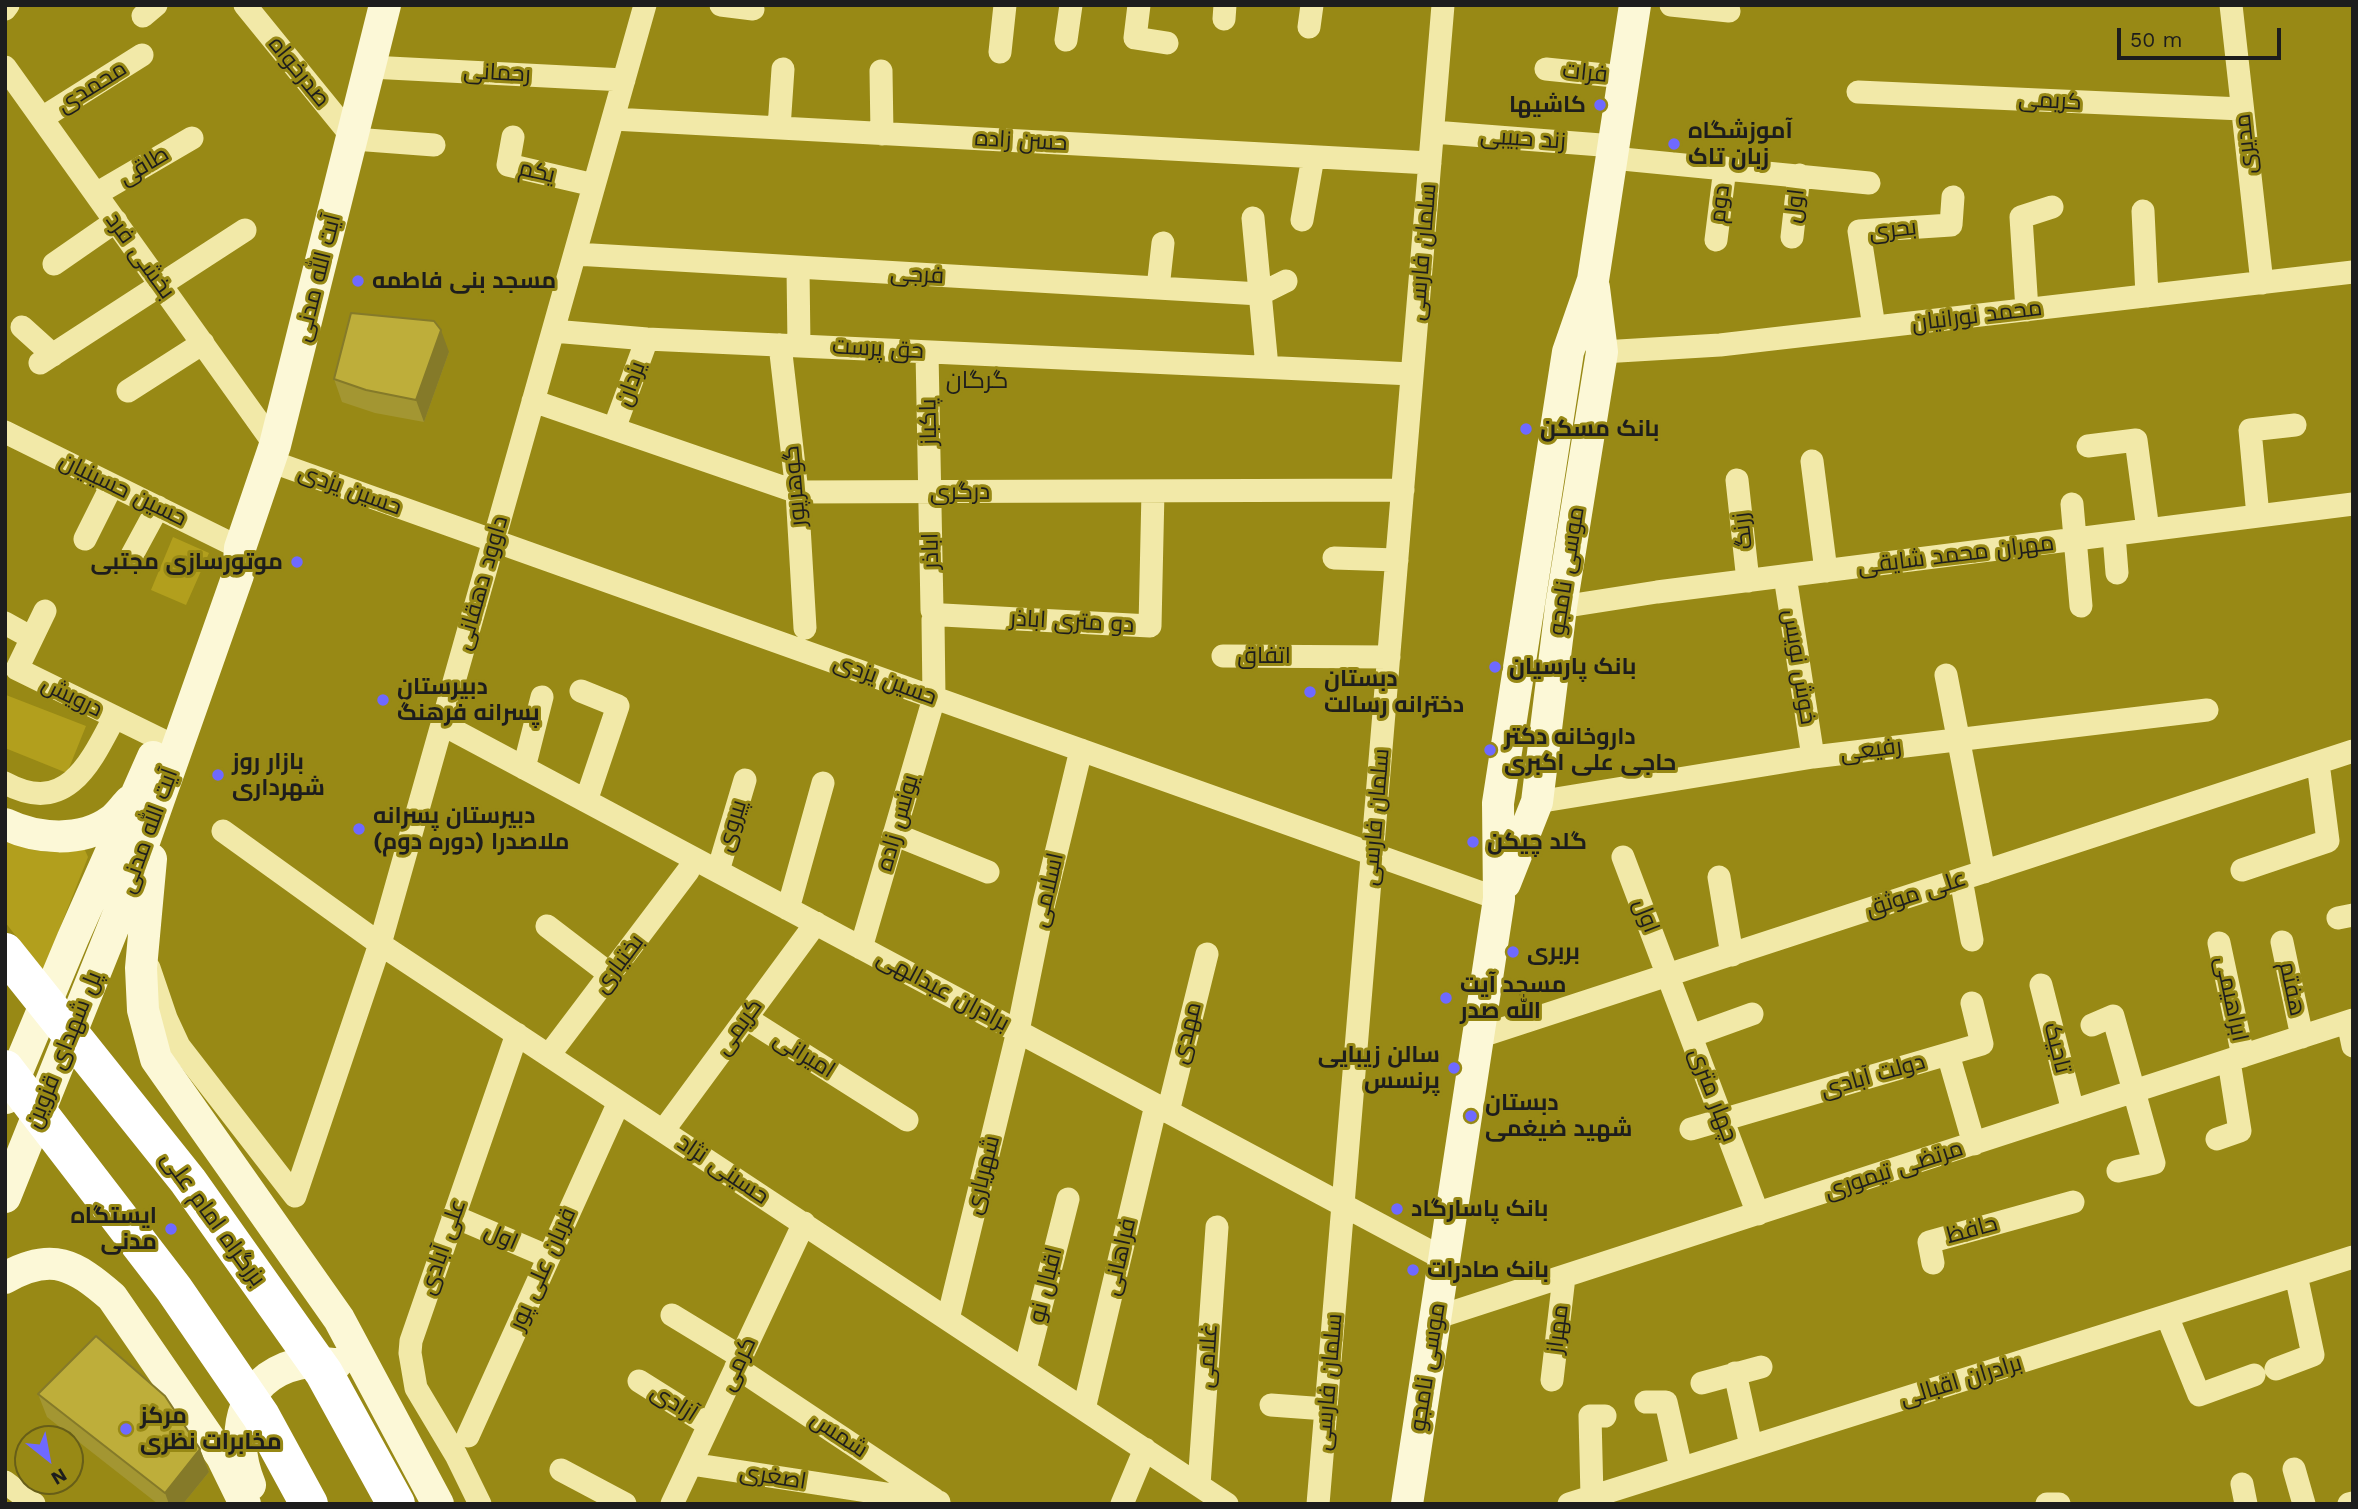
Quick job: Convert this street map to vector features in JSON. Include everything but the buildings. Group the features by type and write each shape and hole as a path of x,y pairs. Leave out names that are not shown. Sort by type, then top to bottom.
{"highway":[{"name":"بزرگراه امام علی","path":"5,952 196,1191 324,1373 396,1504"},
{"path":"5,1069 174,1289 261,1416 309,1504"}],"main road":[{"name":"آیت الله مدنی","path":"91,897 148,795 169,744 221,566 240,548 273,453 354,139 385,5"},
{"name":"موسی نامجو","path":"1407,1504 1499,899 1498,803 1569,352 1593,280 1635,5"},
{"name":"موسی نامجو","path":"1499,899 1537,802 1561,607 1602,352 1593,280"},
{"path":"1529,602 1561,607"},
{"name":"آیت الله مدنی","path":"119,914 148,795"},
{"path":"5,824 24,833 65,836 92,830 111,821 148,795"},
{"path":"148,795 141,968 144,1010 156,1059 339,1319 438,1504"},
{"name":"پل شهدای قزوین","path":"5,1100 91,897"},
{"name":"پل شهدای قزوین","path":"7,1192 119,914"},
{"path":"5,1278 41,1264 65,1264 88,1276 112,1297 222,1457 245,1504"},
{"path":"261,1504 242,1465 239,1435 243,1410 257,1388 282,1370 310,1362 337,1365 372,1381"}],"street":[{"name":"داوود دهقانی","path":"142,949 166,1018 179,1046 295,1196 380,944 645,5"},
{"path":"721,5 753,9"},
{"path":"1000,51 1005,5"},
{"path":"1066,40 1071,5"},
{"path":"1139,5 1135,38 1167,43"},
{"name":"سلمان فارسی","path":"1318,1504 1443,5"},
{"path":"1671,5 1729,11"},
{"name":"مدیری","path":"2231,5 2262,283"},
{"name":"صدرخواه","path":"248,7 354,139"},
{"name":"محمدی","path":"42,118 142,55"},
{"name":"بخشی فرد","path":"5,66 203,343 273,453"},
{"name":"رحمانی","path":"370,67 624,80"},
{"path":"779,128 783,69"},
{"name":"فرات","path":"1546,69 1624,77"},
{"path":"881,71 882,134"},
{"name":"کریمی","path":"1858,92 2242,109"},
{"name":"حسن زاده","path":"613,119 1430,163"},
{"name":"زند حبیبی","path":"1433,132 1869,183"},
{"name":"یکم","path":"513,137 508,165 594,185"},
{"name":"طاقی","path":"96,194 192,138"},
{"path":"354,139 434,145"},
{"path":"1302,219 1313,157"},
{"name":"دوم","path":"1716,240 1725,168"},
{"name":"اول","path":"1792,237 1799,175"},
{"name":"بحری","path":"1874,327 1859,231 1951,225 1953,197"},
{"path":"2027,310 2021,217 2052,207"},
{"path":"2143,211 2147,296"},
{"path":"1253,218 1266,367"},
{"path":"54,264 116,221"},
{"path":"22,327 47,359 245,230"},
{"path":"1157,288 1163,243"},
{"name":"فرجی","path":"575,254 1260,294"},
{"name":"گوهرپور","path":"798,268 790,345 805,628"},
{"name":"محمد نورانیان","path":"1602,352 1720,345 2353,272"},
{"path":"1260,294 1286,281"},
{"name":"حق پرست","path":"553,331 647,339 1412,374"},
{"name":"یزدان","path":"614,429 647,339"},
{"path":"128,391 203,343"},
{"name":"پاکباز","path":"927,352 930,492"},
{"name":"درگری","path":"533,401 797,492 1403,490"},
{"path":"2258,516 2250,430 2295,425"},
{"name":"حسین حسینیان","path":"5,432 240,548"},
{"path":"2088,446 2136,440 2148,530"},
{"name":"حسین یزدی","path":"273,453 494,541 1499,899"},
{"path":"1812,461 1826,571"},
{"name":"زرنگ","path":"1737,480 1748,581"},
{"path":"85,539 112,485"},
{"name":"دو متری اباذر","path":"936,615 1150,626 1153,491"},
{"name":"اباذر","path":"930,492 936,615 934,698"},
{"path":"2073,504 2081,606"},
{"name":"مهران محمد شایقی","path":"1561,607 2353,504"},
{"path":"132,555 158,507"},
{"path":"2113,535 2117,573"},
{"path":"1334,558 1397,561"},
{"name":"خوش نویس","path":"1785,576 1813,757"},
{"name":"درویش","path":"45,611 17,669 169,744"},
{"path":"5,623 32,638"},
{"name":"اتفاق","path":"1223,656 1389,657"},
{"path":"1946,675 1984,872"},
{"path":"581,691 618,706 586,801"},
{"path":"524,768 542,697"},
{"name":"یونس زاده","path":"861,948 934,698"},
{"name":"رفیعی","path":"1537,802 1813,757 2207,710"},
{"path":"5,783 19,790 38,794 55,792 71,784 92,761 114,718"},
{"name":"برادران عبدالهی","path":"442,724 1444,1259"},
{"name":"اسلامی","path":"1018,1031 1044,903 1081,750"},
{"name":"علی موثق","path":"1478,1037 2353,751"},
{"path":"2242,870 2328,842 2318,763"},
{"name":"پیروی","path":"718,871 745,780"},
{"path":"788,909 823,783"},
{"name":"حسینی نژاد","path":"223,831 380,944 1227,1504"},
{"path":"894,834 988,872"},
{"name":"اول","path":"1623,857 1669,975"},
{"name":"بختیاری","path":"549,1055 688,871"},
{"path":"1718,877 1732,955"},
{"path":"1961,879 1972,940"},
{"name":"کریمی","path":"663,1131 816,923"},
{"path":"547,926 611,975"},
{"name":"هفتم","path":"2281,942 2302,1037"},
{"name":"ابراهیمی","path":"2217,1139 2240,1131 2236,1058 2219,943"},
{"name":"مهدی","path":"1162,1108 1207,954"},
{"name":"چهار متری","path":"1669,975 1758,1214"},
{"name":"تاجیک","path":"2041,985 2073,1111"},
{"name":"دولت آبادی","path":"1691,1129 1982,1044 1972,1003"},
{"path":"1691,1036 1752,1014"},
{"path":"2092,1025 2113,1016 2154,1163 2118,1171"},
{"name":"امیرانی","path":"746,1018 907,1120"},
{"path":"2350,1021 2353,1046"},
{"name":"مرتضی تیموری","path":"1435,1318 2350,1021"},
{"name":"شهریاری","path":"948,1319 1018,1031"},
{"name":"علی آبادی","path":"480,1504 462,1445 416,1388 410,1353 411,1341 517,1034"},
{"path":"1948,1054 1974,1144"},
{"name":"قربان علی پور","path":"462,1445 619,1102"},
{"name":"فراهانی","path":"1084,1409 1162,1108"},
{"name":"اقبال نو","path":"1025,1370 1068,1199"},
{"name":"حافظ","path":"1933,1263 1929,1242 2073,1202"},
{"name":"اول","path":"453,1216 549,1257"},
{"name":"کرمی","path":"672,1504 804,1223"},
{"name":"غلامی","path":"1199,1485 1217,1227"},
{"name":"برادران اقبالی","path":"1569,1504 2353,1257"},
{"path":"2167,1316 2199,1395 2313,1355 2296,1275"},
{"name":"مهراز","path":"1552,1380 1564,1277"},
{"name":"شمس","path":"672,1315 940,1503"},
{"path":"1702,1383 1761,1367"},
{"path":"1735,1374 1751,1446"},
{"name":"آزادی","path":"639,1381 709,1425"},
{"path":"1646,1402 1665,1402 1681,1468"},
{"path":"1271,1405 1326,1409"},
{"path":"1592,1496 1590,1416 1605,1416"},
{"path":"1122,1504 1144,1449"},
{"name":"اصغری","path":"691,1464 940,1503"},
{"path":"2294,1469 2304,1504"},
{"path":"561,1470 625,1504"},
{"path":"5,1482 34,1504"},
{"path":"2047,1504 2059,1504"}],"shaded area":[{"path":"173,537 209,553 186,605 151,590"},
{"path":"6,695 86,726 67,773 5,748"},
{"path":"5,838 28,849 47,852 68,846 84,848 88,857 43,971 5,922"}],"place":[{"name":"کاشیها","path":"1600,105"},
{"name":"آموزشگاه زبان تاک","path":"1674,144"},
{"name":"مسجد بنی فاطمه","path":"358,281"},
{"name":"بانک مسکن","path":"1526,429"},
{"name":"موتورسازی مجتبی","path":"297,562"},
{"name":"بانک پارسیان","path":"1495,667"},
{"name":"دبستان دخترانه رسالت","path":"1310,692"},
{"name":"دبیرستان پسرانه فرهنگ","path":"383,700"},
{"name":"داروخانه دکتر حاجی علی اکبری","path":"1490,750"},
{"name":"بازار روز شهرداری","path":"218,775"},
{"name":"دبيرستان پسرانه ملاصدرا (دوره دوم)","path":"359,829"},
{"name":"گلد چیکن","path":"1473,842"},
{"name":"بربری","path":"1513,952"},
{"name":"مسجد آیت الله صدر","path":"1446,998"},
{"name":"سالن زيبايى پرنسس","path":"1454,1068"},
{"name":"دبستان شهید ضیغمی","path":"1471,1116"},
{"name":"بانک پاسارگاد","path":"1397,1209"},
{"name":"ایستگاه مدنی","path":"171,1229"},
{"name":"بانک صادرات","path":"1413,1270"},
{"name":"مرکز مخابرات نظری","path":"126,1429"}],"district":[{"name":"گرگان","path":"977,381"}]}
